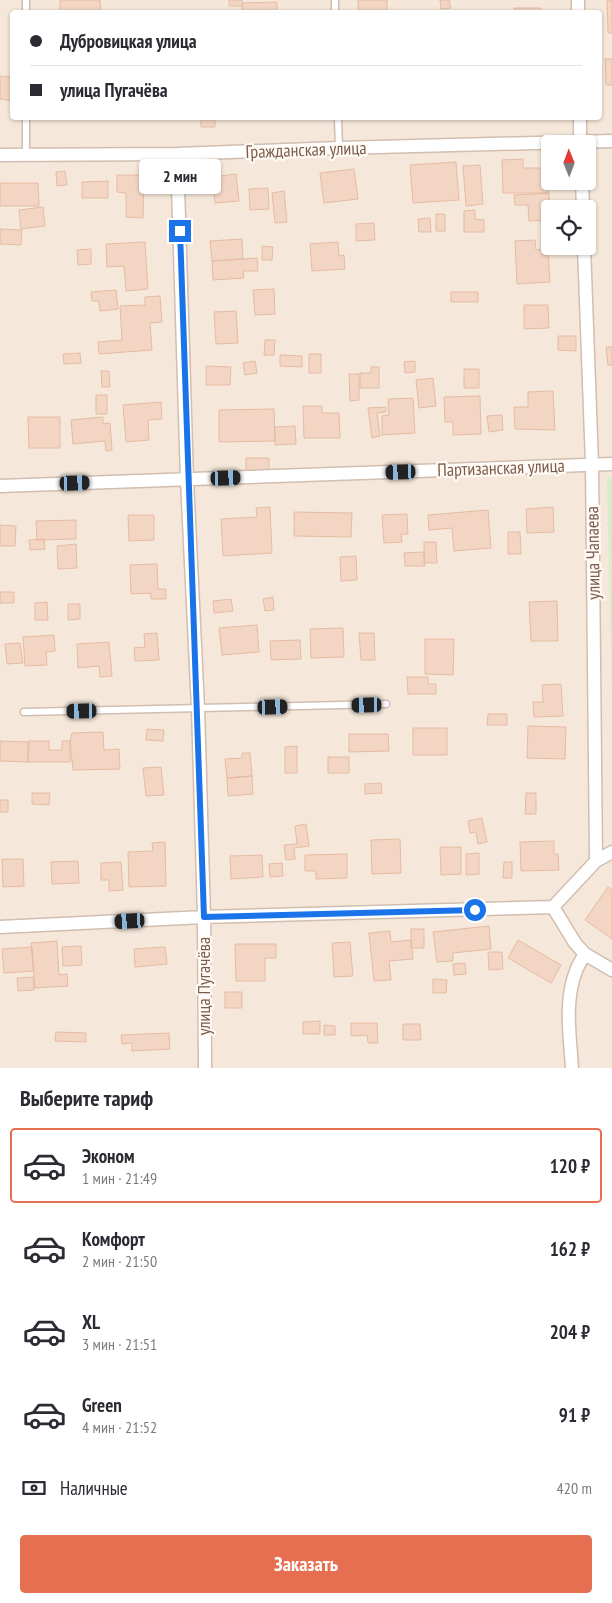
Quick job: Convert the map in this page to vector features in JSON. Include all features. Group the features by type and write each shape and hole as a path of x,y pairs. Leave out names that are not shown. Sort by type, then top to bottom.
{"street":[{"path":"580,120 580,135"},
{"name":"Гражданская улица","path":"596,142 612,142"},
{"name":"Гражданская улица","path":"0,155 177,154 541,144"},
{"name":"улица Пугачёва","path":"177,154 187,480 198,708 204,917 205,1068"},
{"name":"улица Чапаева","path":"584,255 592,464 596,861"},
{"name":"Партизанская улица","path":"0,486 612,464"},
{"path":"0,927 204,917 553,907 596,861 612,852"},
{"path":"553,907 574,942 585,954 612,970"},
{"path":"572,1068 568,1018 569,999 576,970 585,954"}],"lane":[{"path":"26,120 26,155"},
{"path":"338,120 339,148"},
{"path":"24,712 386,704"}],"shaded area":[{"path":"0,0 612,0 612,1068 0,1068"}],"green space":[{"path":"607,477 612,477 612,697"}],"building":[{"path":"60,0 100,0 101,10 60,10"},
{"path":"229,0 242,0 243,6 229,6"},
{"path":"358,0 387,0 387,10 358,10"},
{"path":"440,0 449,0 451,8 441,9"},
{"path":"607,0 612,0 612,33 608,33"},
{"path":"277,2 277,10 242,10 242,3"},
{"path":"514,8 541,8 541,10 514,10"},
{"path":"605,59 612,59 612,85 606,85"},
{"path":"0,76 10,77 10,101 0,99"},
{"path":"201,120 215,120 215,127 201,127"},
{"path":"523,159 523,168 541,168 541,190 548,190 548,193 503,193 502,160"},
{"path":"456,162 459,200 413,203 410,165"},
{"path":"480,165 483,204 466,206 463,166"},
{"path":"354,169 358,199 324,203 320,173"},
{"path":"65,171 67,185 57,186 56,172"},
{"path":"236,174 239,201 215,203 212,177"},
{"path":"117,175 144,175 143,218 126,217 126,193 117,192"},
{"path":"108,181 108,198 82,198 82,182"},
{"path":"0,183 38,183 39,206 0,206"},
{"path":"268,188 269,209 250,210 249,189"},
{"path":"284,191 287,222 275,223 272,193"},
{"path":"549,193 549,200 541,200 541,220 529,221 528,205 515,205 514,195"},
{"path":"43,207 45,226 21,229 19,210"},
{"path":"475,210 475,219 484,220 484,232 464,232 464,211"},
{"path":"436,214 445,214 445,231 436,231"},
{"path":"430,218 431,232 419,232 418,219"},
{"path":"374,223 375,240 356,241 356,224"},
{"path":"0,229 22,230 21,245 0,244"},
{"path":"242,239 243,259 212,261 210,241"},
{"path":"535,240 536,250 541,250 541,255 548,255 550,282 517,284 515,241"},
{"path":"145,242 148,289 126,291 124,266 107,267 106,244"},
{"path":"338,242 339,256 344,255 345,269 312,271 310,244"},
{"path":"262,246 273,247 272,260 262,260"},
{"path":"91,249 91,264 78,265 77,250"},
{"path":"257,258 258,271 243,271 244,278 213,280 212,261"},
{"path":"274,289 275,314 255,315 253,290"},
{"path":"116,290 118,309 100,311 99,301 92,301 91,292"},
{"path":"451,292 478,292 478,302 451,302"},
{"path":"160,296 162,322 150,323 152,350 99,354 98,342 122,340 120,306 145,305 145,297"},
{"path":"524,305 548,305 549,328 524,329"},
{"path":"236,311 238,343 216,344 214,312"},
{"path":"558,336 576,336 576,351 558,350"},
{"path":"265,340 275,340 274,355 264,355"},
{"path":"606,347 612,347 612,365 608,365"},
{"path":"80,353 81,363 64,364 63,354"},
{"path":"309,354 321,354 321,373 309,373"},
{"path":"280,355 302,356 302,367 280,366"},
{"path":"255,361 257,373 245,375 243,363"},
{"path":"415,361 415,372 405,373 404,362"},
{"path":"206,366 231,367 230,385 206,385"},
{"path":"371,367 379,367 379,388 360,388 360,373 371,373"},
{"path":"464,369 479,369 479,388 464,388"},
{"path":"101,371 109,371 110,387 102,387"},
{"path":"349,374 359,374 359,400 350,401"},
{"path":"433,378 436,406 419,408 416,380"},
{"path":"553,391 555,430 515,429 514,407 528,407 528,392"},
{"path":"96,395 107,395 107,414 96,414"},
{"path":"480,396 481,434 453,435 453,422 445,422 444,397"},
{"path":"413,398 415,433 382,435 382,416 389,415 388,399"},
{"path":"161,402 162,419 148,420 149,440 126,442 123,405"},
{"path":"303,406 322,406 322,413 339,413 340,438 304,438"},
{"path":"386,407 386,412 377,413 380,436 372,438 368,408"},
{"path":"274,409 275,441 219,442 219,410"},
{"path":"502,415 503,430 489,432 487,416"},
{"path":"28,417 60,417 60,448 29,448"},
{"path":"103,417 103,424 110,423 112,450 106,451 105,441 73,444 71,420"},
{"path":"295,426 296,444 275,445 275,427"},
{"path":"246,458 269,458 269,473 246,474"},
{"path":"270,507 272,553 223,556 221,519 257,517 256,508"},
{"path":"553,507 554,532 527,533 526,509"},
{"path":"488,510 491,548 454,551 452,528 429,530 428,515"},
{"path":"294,512 352,513 351,537 294,536"},
{"path":"407,514 408,534 401,534 402,542 384,543 382,515"},
{"path":"128,515 154,515 154,540 129,541"},
{"path":"76,520 76,539 37,540 36,521"},
{"path":"0,525 16,526 15,546 0,546"},
{"path":"508,532 520,532 521,554 508,554"},
{"path":"44,539 45,549 30,550 29,540"},
{"path":"424,542 436,542 437,563 424,563"},
{"path":"76,544 77,568 58,569 57,546"},
{"path":"424,552 425,566 405,566 404,553"},
{"path":"356,556 357,580 341,581 340,557"},
{"path":"157,564 158,589 166,589 166,599 151,599 151,593 131,594 130,565"},
{"path":"0,592 14,592 14,603 0,603"},
{"path":"273,597 274,610 265,611 263,599"},
{"path":"231,599 233,611 214,613 213,601"},
{"path":"557,601 558,641 531,641 529,602"},
{"path":"47,602 48,620 35,620 35,603"},
{"path":"68,604 80,604 80,619 68,620"},
{"path":"257,625 259,652 222,655 219,628"},
{"path":"343,628 344,657 311,658 310,629"},
{"path":"157,633 159,660 135,661 134,648 145,647 144,634"},
{"path":"359,633 374,633 375,660 361,660"},
{"path":"54,635 55,651 46,652 47,665 25,666 23,637"},
{"path":"425,639 454,639 453,675 425,674"},
{"path":"300,640 301,659 271,660 270,641"},
{"path":"109,642 112,676 100,677 99,666 78,668 77,644"},
{"path":"20,643 23,663 7,664 5,644"},
{"path":"407,677 428,677 428,684 436,684 436,694 408,694"},
{"path":"561,684 563,716 534,717 533,702 543,702 542,685"},
{"path":"488,714 507,714 507,725 487,725"},
{"path":"528,726 566,727 565,759 527,758"},
{"path":"413,728 447,728 447,755 413,755"},
{"path":"147,729 164,730 163,741 146,740"},
{"path":"103,732 104,750 119,749 120,769 73,770 70,741 72,733"},
{"path":"349,734 388,734 389,751 349,752"},
{"path":"0,741 29,742 28,762 0,761"},
{"path":"28,741 49,741 49,750 62,750 62,741 70,741 70,762 28,762"},
{"path":"297,746 297,773 285,773 285,747"},
{"path":"242,753 250,753 252,776 227,778 225,759 242,758"},
{"path":"328,757 349,757 349,773 328,773"},
{"path":"161,767 164,795 146,796 143,768"},
{"path":"252,776 253,794 228,796 227,778"},
{"path":"381,783 382,793 365,794 365,784"},
{"path":"32,793 50,793 49,805 32,804"},
{"path":"526,793 536,793 536,814 525,814"},
{"path":"0,800 8,800 8,812 0,812"},
{"path":"482,818 487,842 478,844 476,832 470,833 468,821"},
{"path":"306,824 309,846 294,848 295,859 286,860 284,845 297,844 295,826"},
{"path":"400,839 401,873 372,874 371,840"},
{"path":"554,841 554,854 558,854 559,870 521,871 520,842"},
{"path":"165,842 166,886 129,887 128,852 153,851 152,843"},
{"path":"440,847 461,847 461,874 441,875"},
{"path":"479,853 479,874 466,875 466,854"},
{"path":"347,854 347,878 316,879 316,871 305,871 305,855"},
{"path":"262,855 263,877 231,879 230,856"},
{"path":"2,859 23,859 24,886 3,887"},
{"path":"78,861 79,883 52,884 51,862"},
{"path":"121,862 123,890 109,891 109,880 101,880 101,863"},
{"path":"504,862 512,862 512,878 503,878"},
{"path":"282,863 283,876 270,877 269,864"},
{"path":"608,887 612,890 612,939 585,920"},
{"path":"489,926 491,949 453,953 453,961 437,962 433,932"},
{"path":"411,929 424,929 424,948 411,948"},
{"path":"390,931 391,942 411,940 413,959 389,961 391,980 374,981 369,933"},
{"path":"518,940 561,965 551,983 508,958"},
{"path":"57,941 59,975 67,974 68,986 35,988 31,943"},
{"path":"350,942 353,976 334,977 332,943"},
{"path":"235,944 276,944 276,958 265,958 265,981 236,981"},
{"path":"81,946 82,965 63,966 62,947"},
{"path":"32,947 34,971 4,973 2,949"},
{"path":"165,947 167,964 135,967 134,949"},
{"path":"488,952 502,952 503,969 489,970"},
{"path":"465,963 466,974 454,975 453,964"},
{"path":"33,977 34,990 18,991 17,978"},
{"path":"433,979 447,980 446,993 433,993"},
{"path":"225,992 242,992 242,1008 225,1008"},
{"path":"320,1021 320,1034 303,1034 303,1022"},
{"path":"351,1023 377,1023 378,1043 368,1043 367,1035 351,1036"},
{"path":"403,1024 420,1024 421,1040 403,1040"},
{"path":"324,1025 335,1026 335,1035 324,1035"},
{"path":"56,1032 86,1033 86,1042 55,1041"},
{"path":"169,1033 170,1049 132,1051 132,1043 122,1044 121,1035"}],"route":[{"path":"180,231 187,480 198,708 204,917 475,910"}]}
